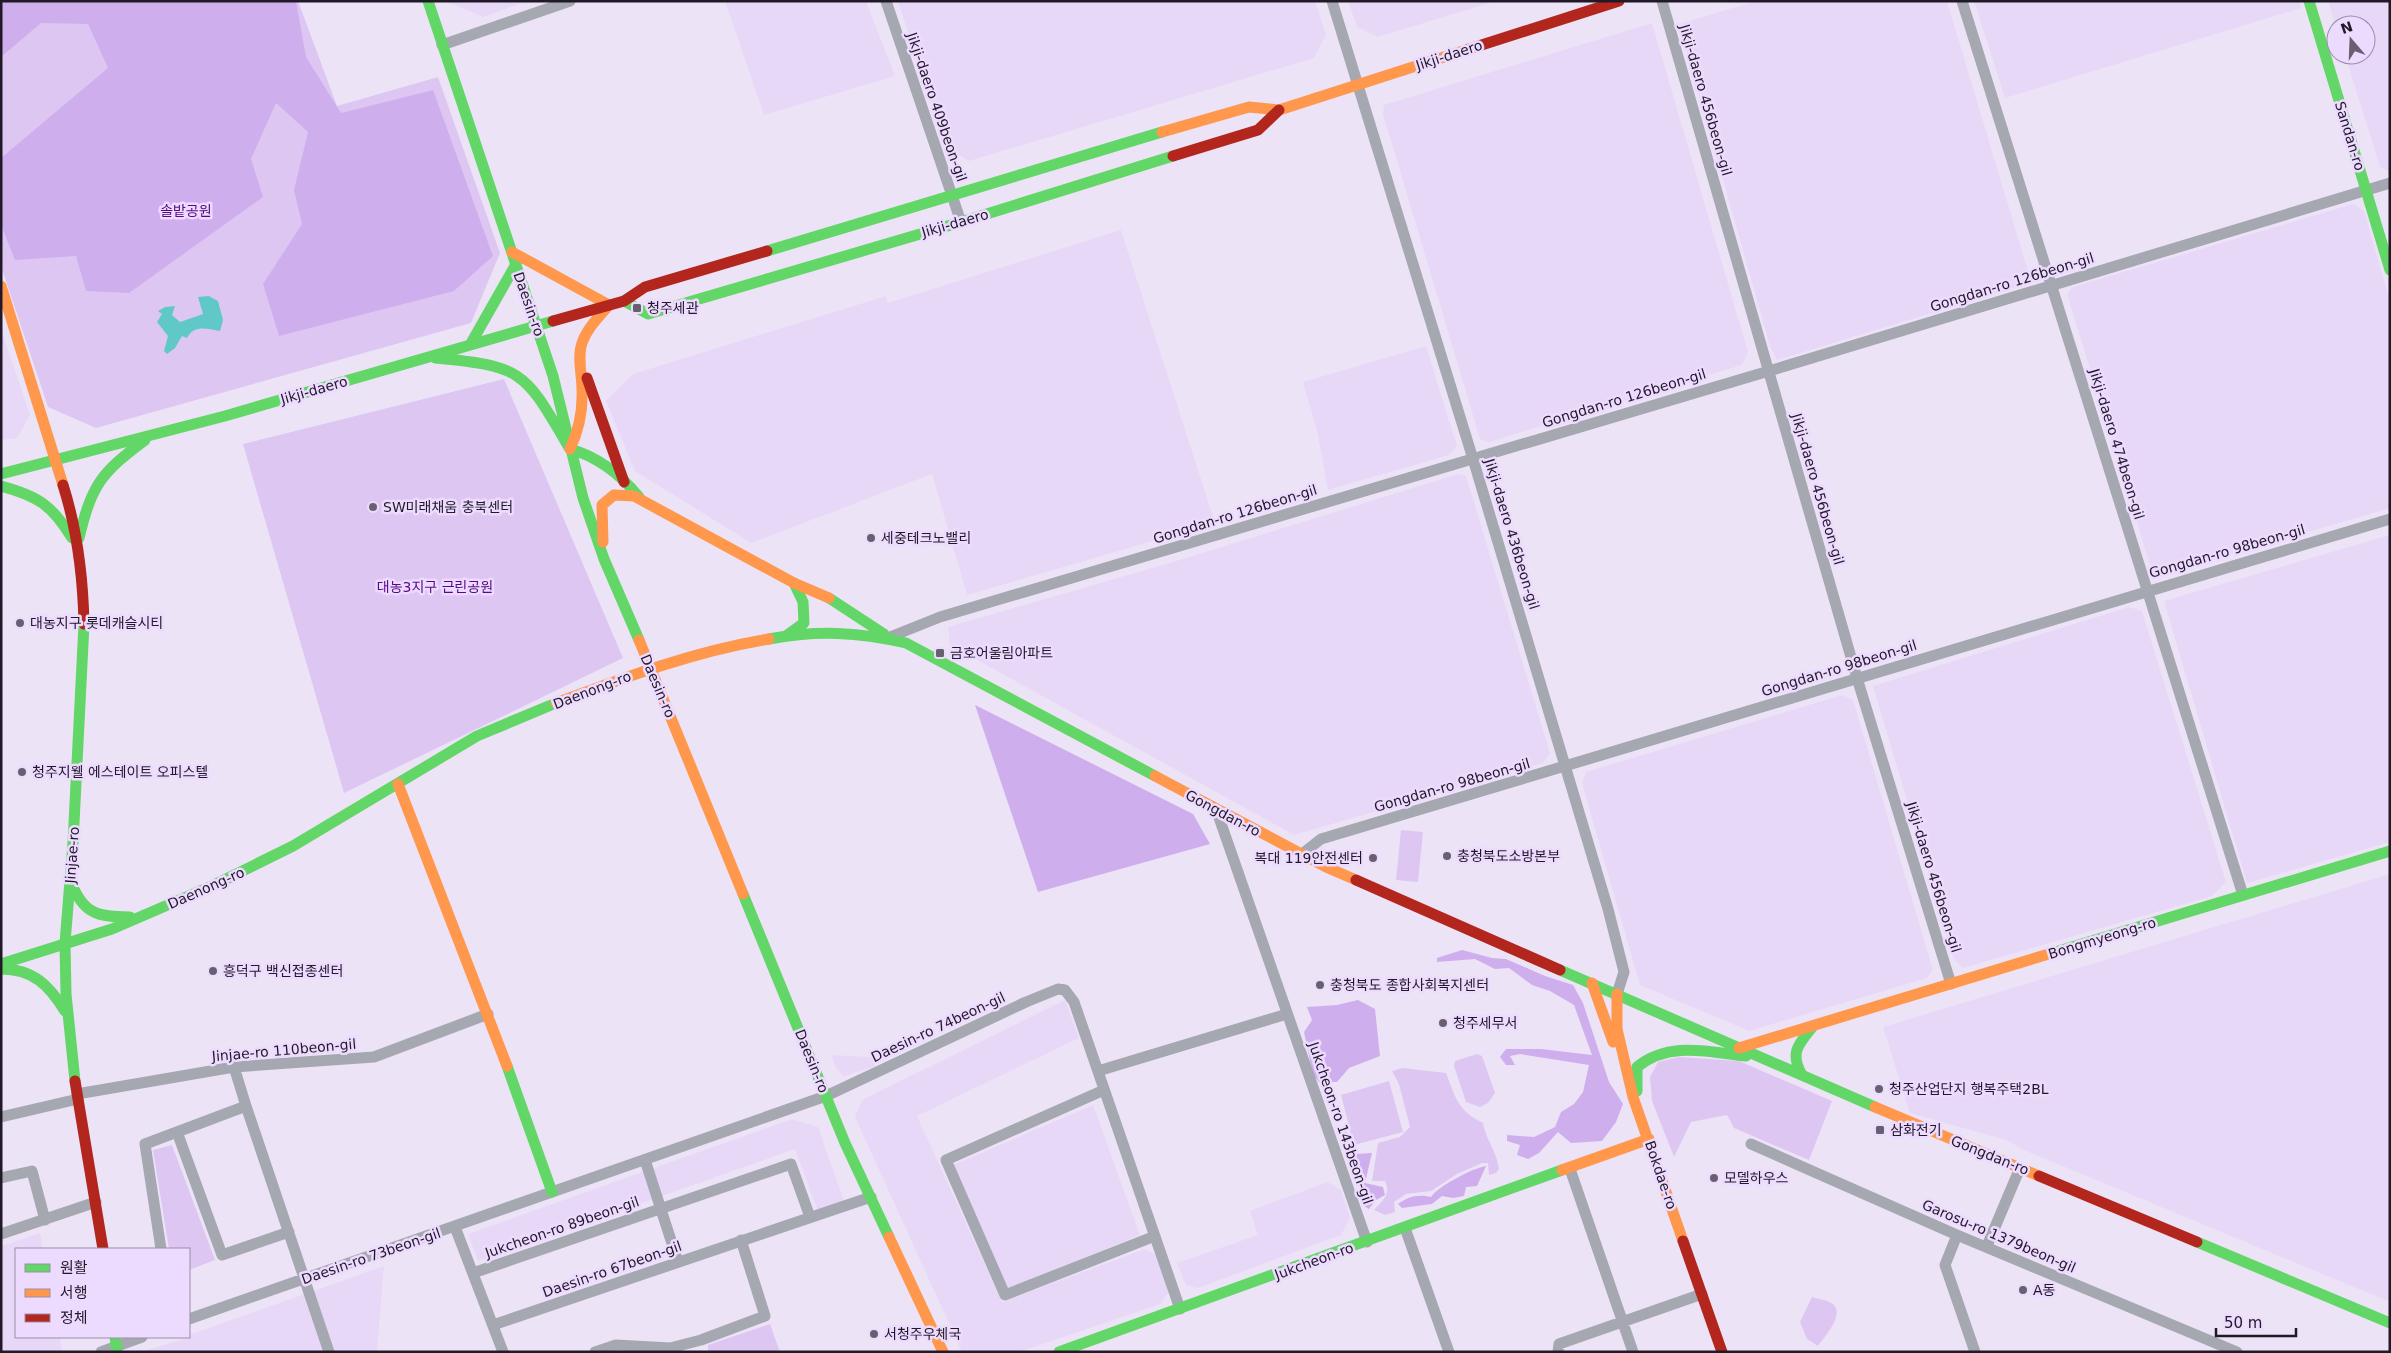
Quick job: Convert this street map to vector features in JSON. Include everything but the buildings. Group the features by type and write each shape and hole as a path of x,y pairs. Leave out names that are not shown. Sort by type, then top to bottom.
{"street":[{"name":"Daesin-ro","path":"428,1 553,376 583,498 604,559 651,668 826,1096 944,1352"},
{"path":"442,45 570,1"},
{"name":"Jikji-daero 409beon-gil","path":"886,1 961,222"},
{"name":"Jikji-daero 436beon-gil","path":"1332,1 1566,767 1624,972 1617,994"},
{"name":"Jikji-daero","path":"1,474 152,435 624,301 645,287 952,196 1076,156 1250,107 1279,110 1618,1"},
{"name":"Jikji-daero 456beon-gil","path":"1662,1 1857,678 1951,984"},
{"name":"Jikji-daero 474beon-gil","path":"1962,1 2243,896"},
{"name":"Sandan-ro","path":"2310,1 2390,270"},
{"name":"Jikji-daero","path":"624,301 648,314 961,222 1258,130 1279,110"},
{"name":"Gongdan-ro 126beon-gil","path":"890,638 940,617 1769,371 2390,183"},
{"path":"512,252 609,305 585,336 582,345 580,361 582,410 575,439 570,449"},
{"path":"470,345 516,264"},
{"name":"Jinjae-ro","path":"1,286 57,460 70,506 77,547 84,622 65,943 67,1015 71,1060 103,1248"},
{"path":"426,358 474,363 505,369 516,374 536,393 570,449 586,452 624,482 639,497"},
{"path":"580,361 624,482"},
{"path":"77,547 88,500 98,479 114,463 152,435"},
{"path":"1,486 40,498 50,504 77,547"},
{"path":"604,559 602,505 608,497 622,493 639,497 706,532 794,583 827,597 890,638"},
{"name":"Gongdan-ro 98beon-gil","path":"1302,854 1321,839 2390,519"},
{"path":"784,638 804,623 806,610 802,596 794,583"},
{"name":"Daenong-ro","path":"1,964 140,917 267,860 326,828 435,759 480,735 549,706 651,668 729,647 784,638 843,632 890,638"},
{"name":"Gongdan-ro","path":"890,638 906,643 1302,854 1739,1048 2390,1323"},
{"path":"398,784 488,1014 552,1192"},
{"name":"Jukcheon-ro 143beon-gil","path":"1216,809 1367,1242"},
{"name":"Bongmyeong-ro","path":"1739,1048 2390,851"},
{"path":"70,880 79,900 89,911 109,918 140,917"},
{"path":"1,969 23,970 40,977 54,991 67,1015"},
{"path":"1592,983 1632,1097"},
{"name":"Daesin-ro 74beon-gil","path":"826,1096 1026,1002 1058,990 1065,990 1074,1002 1098,1071"},
{"name":"Bokdae-ro","path":"1617,994 1617,1029 1632,1097 1649,1139 1722,1352"},
{"name":"Jinjae-ro 110beon-gil","path":"1,1117 78,1097 234,1068 374,1057 488,1014"},
{"path":"1180,1308 1098,1071 1287,1014"},
{"path":"1802,1075 1795,1063 1795,1053 1800,1042 1814,1026"},
{"path":"1637,1108 1637,1068 1656,1053 1683,1051 1761,1057"},
{"path":"234,1068 329,1352"},
{"path":"1104,1090 946,1160 1005,1295 1155,1236"},
{"name":"Daesin-ro 73beon-gil","path":"190,1319 826,1096"},
{"path":"162,1248 145,1144 246,1106"},
{"path":"177,1132 222,1255 288,1232"},
{"name":"Jukcheon-ro","path":"1065,1351 1649,1139"},
{"name":"Garosu-ro 1379beon-gil","path":"1751,1144 1956,1235 1987,1246 2237,1352"},
{"path":"646,1160 678,1262"},
{"path":"660,1208 791,1164 810,1217"},
{"path":"1987,1246 2020,1168"},
{"path":"1570,1169 1633,1352"},
{"path":"1,1178 32,1171 45,1220"},
{"name":"Daesin-ro 67beon-gil","path":"493,1326 871,1197"},
{"path":"1,1234 96,1202"},
{"name":"Jukcheon-ro 89beon-gil","path":"473,1273 660,1208"},
{"name":"Jukcheon-ro 89beon-gil","path":"456,1227 503,1352"},
{"path":"1405,1228 1449,1352"},
{"path":"1956,1235 1945,1265 1975,1352"},
{"path":"595,1352 616,1345 670,1348 700,1346 765,1316 742,1240"},
{"path":"1558,1352 1559,1344 1702,1294"},
{"path":"101,1352 139,1338"}],"shaded area":[{"path":"446,1 528,1 483,17"},
{"path":"725,1 866,1 895,76 764,115"},
{"path":"898,1 1315,1 1326,35 1314,58 969,161 944,145"},
{"path":"1348,1 1496,1 1378,37 1357,27"},
{"path":"1756,1 1947,1 2028,271 2014,288 1777,360 1770,346 1679,24"},
{"path":"1974,1 2299,1 2301,8 2005,98"},
{"path":"2328,1 2390,1 2390,171 2380,167 2348,65 2376,65 2376,15 2332,15"},
{"path":"1652,23 1748,352 1742,365 1489,442 1480,439 1383,114 1384,105"},
{"path":"2353,204 2364,211 2390,301 2390,508 2165,574 2150,565 2067,294 2073,287"},
{"path":"1121,230 1215,523 967,595 932,474 751,543 635,471 606,401 633,374 886,296 888,303"},
{"path":"209,296 218,301 223,320 220,331 197,329 187,338 182,336 175,348 167,354 164,351 168,336 157,322 162,314 158,311 165,307 175,306 172,315 180,322 203,314 198,297"},
{"path":"1,329 30,415 17,438 1,440"},
{"path":"1426,346 1457,446 1449,455 1328,490 1317,430 1303,382"},
{"path":"1458,474 1466,476 1550,753 1543,763 1294,835 950,645 948,627 1173,562"},
{"path":"2390,535 2390,842 2247,883 2164,601"},
{"path":"2129,607 2142,611 2226,882 2212,896 1963,968 1954,959 1873,686"},
{"path":"1842,695 1853,700 1933,970 1927,978 1749,1031 1640,985 1582,783 1586,772"},
{"path":"2390,874 2390,1302 2024,1150 2006,1140 1910,1113 1883,1027"},
{"path":"1065,1000 1079,1038 917,1116 1002,1302 1145,1249 1155,1254 1169,1291 1161,1304 1019,1352 962,1352 855,1117 862,1100"},
{"path":"831,1055 870,1057 875,1066 844,1076 836,1068"},
{"path":"1093,1105 1140,1235 1004,1290 946,1168"},
{"path":"792,1119 818,1127 844,1201 818,1211 795,1149 478,1261 468,1234"},
{"path":"1328,1182 1341,1190 1350,1218 1341,1235 1198,1288 1186,1285 1177,1263 1258,1235 1250,1211"},
{"path":"40,1233 43,1248 15,1248 15,1338 60,1338 62,1352 1,1352 1,1246"},
{"path":"384,1266 377,1352 146,1352 147,1350 190,1338 190,1335"}],"green space":[{"name":"솔밭공원","path":"1,1 298,1 337,106 438,77 500,253 471,323 96,428 48,407 1,266"},
{"name":"솔밭공원","path":"1,1 296,1 306,57 341,113 433,90 493,256 454,291 279,336 263,284 302,224 294,190 308,132 276,103 251,159 263,197 129,293 86,291 76,256 15,260 1,225 1,158 108,68 88,24 41,23 1,57"},
{"name":"대농3지구 근린공원","path":"504,379 623,658 344,793 243,444"},
{"path":"975,705 1193,814 1210,844 1038,892"},
{"path":"1401,830 1423,832 1418,882 1396,880"},
{"path":"1462,950 1492,958 1506,959 1545,976 1573,985 1583,1003 1609,1082 1623,1104 1616,1122 1602,1141 1571,1143 1558,1132 1539,1153 1528,1159 1517,1155 1520,1145 1507,1141 1507,1135 1534,1137 1555,1127 1561,1112 1574,1104 1583,1092 1589,1065 1520,1054 1510,1056 1515,1065 1506,1065 1500,1057 1506,1049 1541,1049 1592,1055 1574,1005 1550,991 1532,985 1509,968 1495,969 1475,959 1437,962 1437,958"},
{"path":"1358,1000 1375,1009 1380,1056 1349,1068 1337,1082 1319,1082 1313,1075 1304,1032 1312,1020 1307,1007 1337,1005"},
{"path":"1477,1054 1482,1056 1495,1093 1488,1103 1480,1107 1466,1102 1454,1066 1455,1061"},
{"path":"1679,1057 1739,1061 1832,1101 1809,1160 1734,1128 1727,1115 1691,1122 1674,1157 1652,1101 1650,1077 1658,1062"},
{"path":"1402,1068 1446,1073 1458,1102 1468,1113 1483,1123 1499,1169 1496,1173 1489,1175 1488,1163 1482,1163 1457,1174 1431,1191 1406,1194 1394,1202 1395,1212 1385,1215 1374,1210 1387,1194 1387,1186 1385,1181 1372,1181 1378,1143 1400,1137 1410,1127 1399,1084 1392,1071"},
{"path":"1389,1081 1403,1132 1354,1145 1341,1095"},
{"path":"1345,1128 1355,1154 1372,1153 1365,1183 1383,1187 1385,1195 1376,1200 1369,1209 1361,1204 1359,1176 1345,1155 1339,1129"},
{"path":"172,1145 215,1260 190,1270 190,1248 169,1248 153,1150"},
{"path":"1486,1166 1477,1186 1466,1187 1464,1196 1453,1198 1442,1196 1432,1204 1402,1208 1398,1204 1413,1196 1431,1197 1457,1178"},
{"path":"1812,1297 1834,1305 1837,1315 1818,1346 1807,1339 1800,1322"},
{"path":"770,1324 780,1352 708,1352 708,1345"}],"traffic: fast":[{"path":"428,1 553,376 583,498 604,559 639,640"},
{"path":"2309,1 2390,270"},
{"path":"767,251 1162,132"},
{"path":"624,301 648,314 961,222 1173,156"},
{"path":"470,345 516,264"},
{"path":"1,474 225,416 553,321"},
{"path":"435,358 488,365 506,370 520,378 532,389 543,404 570,449 581,452 608,467 639,497"},
{"path":"79,538 89,505 100,481 108,471 145,440"},
{"path":"1,486 25,494 43,503 58,517 72,538"},
{"path":"786,636 804,623 803,602 794,583"},
{"path":"829,598 884,634"},
{"path":"75,1081 66,994 65,943 73,843 84,624"},
{"path":"769,639 821,633 871,636 906,643 1155,776"},
{"path":"1,964 112,929 214,885 293,846 477,736 556,703"},
{"path":"2052,953 2390,851"},
{"path":"71,882 81,901 93,912 109,916 130,917"},
{"path":"743,894 845,1143 889,1237"},
{"path":"1,969 22,972 39,980 53,993 65,1011"},
{"path":"1560,970 1875,1107"},
{"path":"1802,1075 1796,1060 1797,1049 1813,1026"},
{"path":"1637,1091 1637,1067 1649,1059 1662,1054 1689,1050 1746,1056"},
{"path":"507,1066 552,1192"},
{"path":"1059,1352 1562,1170"},
{"path":"2197,1242 2390,1323"},
{"path":"115,1338 117,1352"}],"traffic: slow":[{"path":"1162,132 1249,107 1279,110 1469,49"},
{"path":"512,252 609,305"},
{"path":"1,286 63,485"},
{"path":"570,449 576,435 581,412 580,360 582,343 590,328 609,305"},
{"path":"603,542 602,505 614,495 634,496 794,583 829,598"},
{"path":"556,703 635,674 714,650 769,639"},
{"path":"639,640 743,894"},
{"path":"1155,776 1326,867 1356,880"},
{"path":"398,784 507,1066"},
{"path":"1739,1048 2052,953"},
{"path":"1592,983 1613,1042"},
{"path":"1617,994 1617,1029 1633,1097 1683,1241"},
{"path":"1875,1107 2039,1176"},
{"path":"1562,1170 1649,1139"},
{"path":"889,1237 943,1352"}],"traffic: jam":[{"path":"1469,49 1619,1"},
{"path":"1173,156 1258,130 1279,110"},
{"path":"553,321 624,301 645,287 767,251"},
{"path":"587,378 624,482"},
{"path":"63,485 72,519 78,554 84,624"},
{"path":"1356,880 1560,970"},
{"path":"75,1081 103,1248"},
{"path":"2039,1176 2197,1242"},
{"path":"1683,1241 1722,1352"}],"place":[{"name":"청주세관","path":"637,308"},
{"name":"SW미래채움 충북센터","path":"373,507"},
{"name":"세중테크노밸리","path":"871,538"},
{"name":"대농지구 롯데캐슬시티","path":"20,623"},
{"name":"금호어울림아파트","path":"940,653"},
{"name":"청주지웰 에스테이트 오피스텔","path":"22,772"},
{"name":"충청북도소방본부","path":"1447,856"},
{"name":"복대 119안전센터","path":"1373,858"},
{"name":"흥덕구 백신접종센터","path":"213,971"},
{"name":"충청북도 종합사회복지센터","path":"1320,985"},
{"name":"청주세무서","path":"1443,1023"},
{"name":"청주산업단지 행복주택2BL","path":"1879,1089"},
{"name":"삼화전기","path":"1880,1130"},
{"name":"모델하우스","path":"1714,1178"},
{"name":"A동","path":"2023,1290"},
{"name":"서청주우체국","path":"874,1334"}]}
